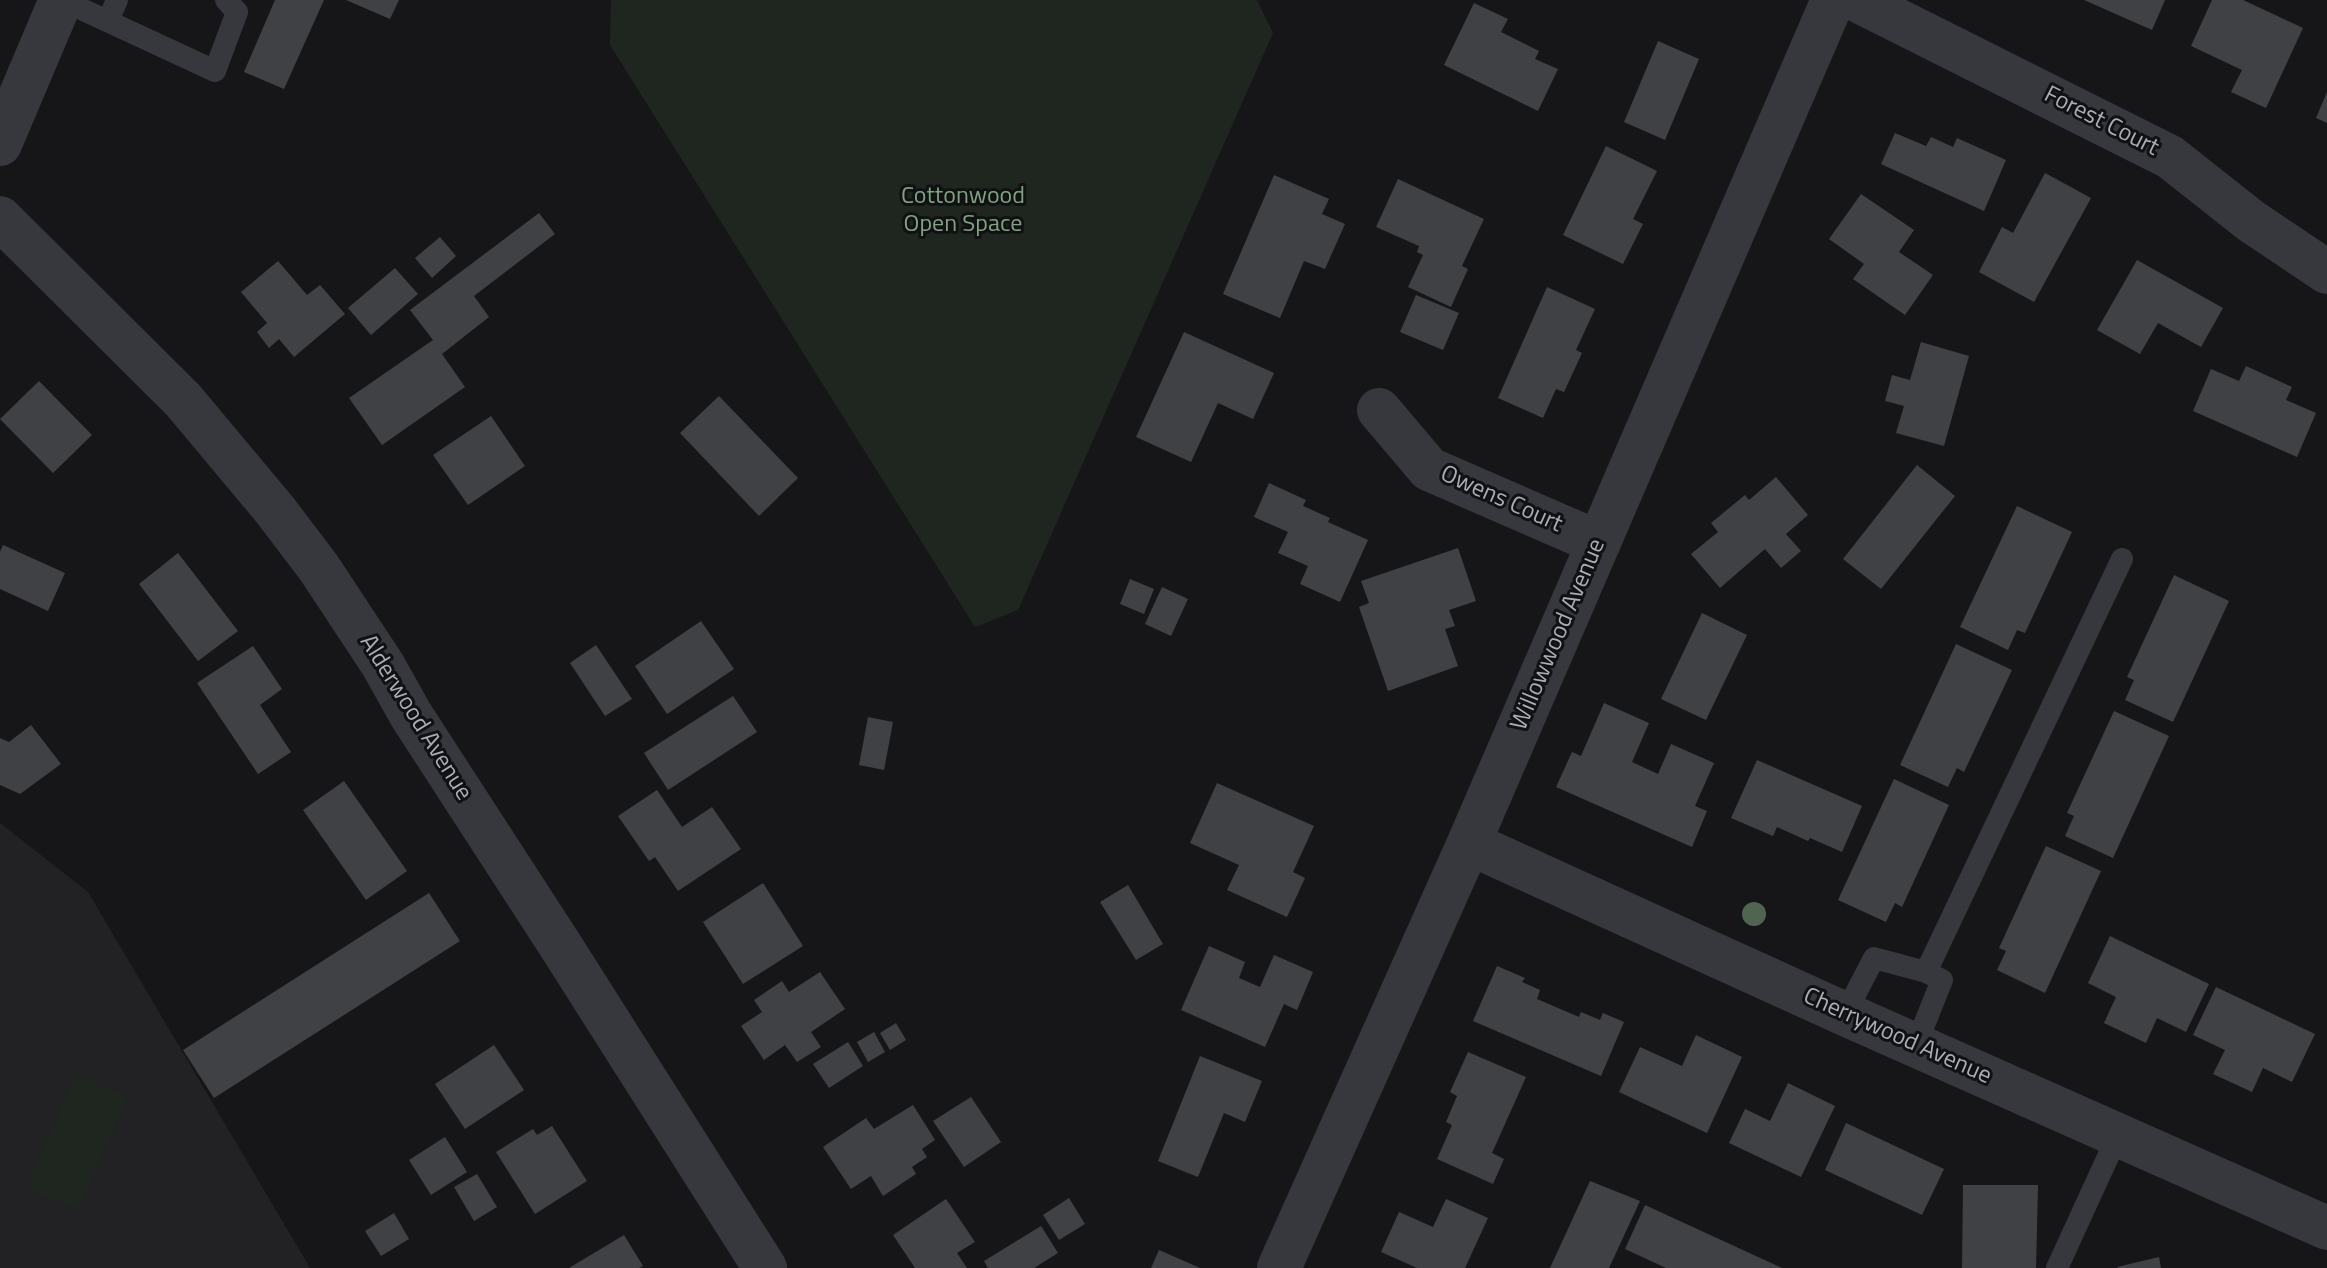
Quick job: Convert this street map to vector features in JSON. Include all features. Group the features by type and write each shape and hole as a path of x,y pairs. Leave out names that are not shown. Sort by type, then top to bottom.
{"street":[{"path":"0,144 62,0"},
{"name":"Willowwood Avenue","path":"1279,1268 1469,843 1833,0"},
{"name":"Forest Court","path":"1857,0 2170,157 2251,221 2327,272"},
{"name":"Alderwood Avenue","path":"0,218 183,400 248,476 319,568 765,1268"},
{"name":"Owens Court","path":"1379,410 1429,469 1599,543"},
{"name":"Cherrywood Avenue","path":"1469,843 2327,1228"}],"lane":[{"path":"62,0 112,10 215,71 237,12 226,0"},
{"path":"1926,972 2122,559"},
{"path":"1845,1014 1874,958 1926,972 1942,980 1916,1045"},
{"path":"2057,1268 2118,1135"}],"shaded area":[{"path":"0,823 88,892 310,1268 0,1268"}],"green space":[{"name":"Cottonwood Open Space","path":"611,0 1257,0 1273,33 1018,610 975,627 610,45"},
{"path":"76,1074 128,1097 78,1211 26,1188"}],"building":[{"path":"275,0 324,0 284,89 244,72"},
{"path":"346,0 399,0 390,19"},
{"path":"2084,0 2165,0 2152,30"},
{"path":"2212,0 2243,0 2303,28 2266,108 2231,92 2242,70 2191,46"},
{"path":"1474,3 1508,19 1501,32 1539,51 1535,59 1558,69 1538,111 1444,65"},
{"path":"1658,41 1699,59 1665,140 1624,122"},
{"path":"2327,92 2327,123 2316,118"},
{"path":"1895,133 1926,146 1931,137 1953,147 1957,138 2006,160 1984,211 1881,164"},
{"path":"1606,146 1657,171 1633,219 1643,224 1623,264 1563,235"},
{"path":"2045,173 2091,198 2034,302 1979,272 2002,227 2013,233"},
{"path":"1274,175 1329,199 1322,214 1345,224 1325,269 1304,261 1280,318 1223,294"},
{"path":"1398,179 1484,219 1462,266 1468,269 1451,307 1408,287 1423,255 1417,252 1419,246 1376,227"},
{"path":"1861,194 1914,230 1899,252 1933,275 1905,315 1853,279 1864,264 1829,239"},
{"path":"539,213 555,234 474,296 489,317 442,354 465,387 382,445 349,398 433,340 410,310"},
{"path":"440,237 456,256 432,278 415,258"},
{"path":"2137,260 2223,308 2201,347 2158,323 2140,354 2097,330"},
{"path":"278,261 307,295 320,285 345,314 294,357 279,339 269,348 257,332 267,323 241,292"},
{"path":"395,268 418,294 371,335 348,308"},
{"path":"1547,287 1595,309 1576,350 1582,353 1564,392 1556,389 1543,418 1498,398"},
{"path":"1416,295 1459,313 1443,350 1400,332"},
{"path":"1184,332 1274,373 1253,419 1218,403 1191,462 1136,437"},
{"path":"1921,342 1969,356 1944,446 1896,433 1904,406 1885,401 1892,375 1910,380"},
{"path":"2246,366 2292,387 2286,400 2316,413 2297,457 2193,411 2211,369 2239,381"},
{"path":"39,381 92,435 53,473 0,419"},
{"path":"719,396 798,478 759,516 680,433"},
{"path":"491,416 525,466 468,505 433,455"},
{"path":"1917,465 1955,496 1881,589 1843,559"},
{"path":"1776,477 1808,515 1786,534 1801,551 1781,568 1765,549 1720,588 1691,554 1718,532 1711,523 1745,495 1749,500"},
{"path":"1269,483 1306,500 1303,506 1330,518 1328,522 1368,540 1340,602 1300,584 1308,566 1278,553 1288,532 1254,517"},
{"path":"2017,506 2072,532 2025,633 2017,630 2008,650 1960,627"},
{"path":"3,545 65,573 48,611 0,589 0,552"},
{"path":"1458,548 1476,601 1449,610 1455,626 1445,629 1458,666 1388,691 1359,607 1369,603 1361,581"},
{"path":"178,553 238,631 198,661 139,584"},
{"path":"2174,575 2229,601 2173,722 2125,700 2134,680 2127,677"},
{"path":"1130,579 1154,589 1144,614 1120,604"},
{"path":"1162,587 1188,599 1171,636 1145,624"},
{"path":"1702,613 1747,635 1706,720 1661,699"},
{"path":"701,621 734,669 667,714 635,666"},
{"path":"1956,644 2012,670 1964,772 1957,768 1948,787 1900,765"},
{"path":"596,645 632,699 605,716 570,663"},
{"path":"253,646 282,689 260,705 291,752 258,774 197,683"},
{"path":"733,696 757,732 668,790 644,753"},
{"path":"1604,703 1649,723 1632,762 1658,774 1671,744 1714,763 1695,806 1707,811 1692,847 1556,787 1572,752 1581,756"},
{"path":"2114,711 2169,736 2113,858 2065,836 2074,816 2067,813"},
{"path":"868,717 893,722 884,770 859,765"},
{"path":"31,725 61,764 20,794 0,785 0,738 9,742"},
{"path":"1757,760 1862,806 1842,852 1777,827 1773,836 1731,818"},
{"path":"1894,779 1949,805 1902,907 1895,903 1886,922 1838,900"},
{"path":"344,781 407,871 366,900 303,810"},
{"path":"1217,783 1314,826 1293,872 1305,878 1287,917 1227,890 1239,865 1190,843"},
{"path":"657,790 682,827 712,807 741,849 678,891 655,857 649,861 618,816"},
{"path":"2046,846 2101,871 2045,993 1997,970 2006,951 1999,948"},
{"path":"763,883 803,946 743,984 703,922"},
{"path":"1128,885 1163,944 1136,960 1100,902"},
{"path":"429,893 460,941 214,1098 183,1050"},
{"path":"2110,936 2209,984 2186,1032 2157,1018 2146,1043 2104,1023 2116,997 2088,983"},
{"path":"1209,946 1245,962 1239,978 1260,987 1274,955 1313,972 1297,1010 1284,1004 1265,1047 1181,1010"},
{"path":"1497,966 1525,978 1522,982 1540,990 1537,999 1579,1017 1581,1012 1600,1020 1603,1013 1624,1022 1601,1076 1473,1021"},
{"path":"820,972 845,1009 811,1032 821,1047 797,1062 785,1045 764,1060 741,1026 762,1012 754,1000 782,981 789,992"},
{"path":"2216,987 2315,1034 2292,1082 2263,1068 2252,1092 2213,1074 2225,1050 2193,1035"},
{"path":"896,1023 906,1040 890,1050 880,1033"},
{"path":"874,1032 885,1052 868,1062 857,1042"},
{"path":"1696,1035 1742,1057 1707,1133 1619,1092 1640,1047 1682,1066"},
{"path":"848,1042 863,1066 829,1088 813,1064"},
{"path":"494,1045 524,1090 465,1129 435,1084"},
{"path":"1468,1052 1526,1077 1492,1153 1504,1159 1493,1184 1437,1159 1452,1125 1446,1122 1457,1096 1450,1092"},
{"path":"1200,1056 1262,1081 1245,1122 1224,1113 1198,1177 1158,1161"},
{"path":"1788,1083 1835,1106 1801,1177 1729,1143 1745,1109 1770,1121"},
{"path":"971,1097 1001,1142 964,1167 933,1121"},
{"path":"913,1105 935,1140 922,1149 927,1157 912,1167 916,1174 883,1196 871,1176 851,1189 823,1147 866,1118 874,1129"},
{"path":"1846,1123 1944,1169 1922,1215 1825,1170"},
{"path":"552,1126 587,1181 535,1214 496,1152 533,1129 537,1135"},
{"path":"445,1137 467,1172 431,1195 409,1160"},
{"path":"477,1174 497,1207 474,1221 454,1187"},
{"path":"1590,1181 1640,1201 1609,1268 1550,1268"},
{"path":"1963,1185 2038,1185 2036,1268 1962,1268"},
{"path":"1069,1198 1085,1224 1059,1240 1043,1215"},
{"path":"946,1199 975,1242 957,1253 967,1268 915,1268 893,1235"},
{"path":"1446,1199 1488,1218 1465,1268 1417,1268 1381,1252 1399,1212 1433,1227"},
{"path":"1645,1205 1782,1268 1666,1268 1625,1249"},
{"path":"394,1213 409,1239 381,1256 365,1231"},
{"path":"1041,1226 1058,1253 1034,1268 988,1268 984,1261"},
{"path":"624,1235 643,1266 569,1268"},
{"path":"1159,1250 1200,1268 1151,1268"},
{"path":"2159,1257 2161,1268 2117,1267"}]}
